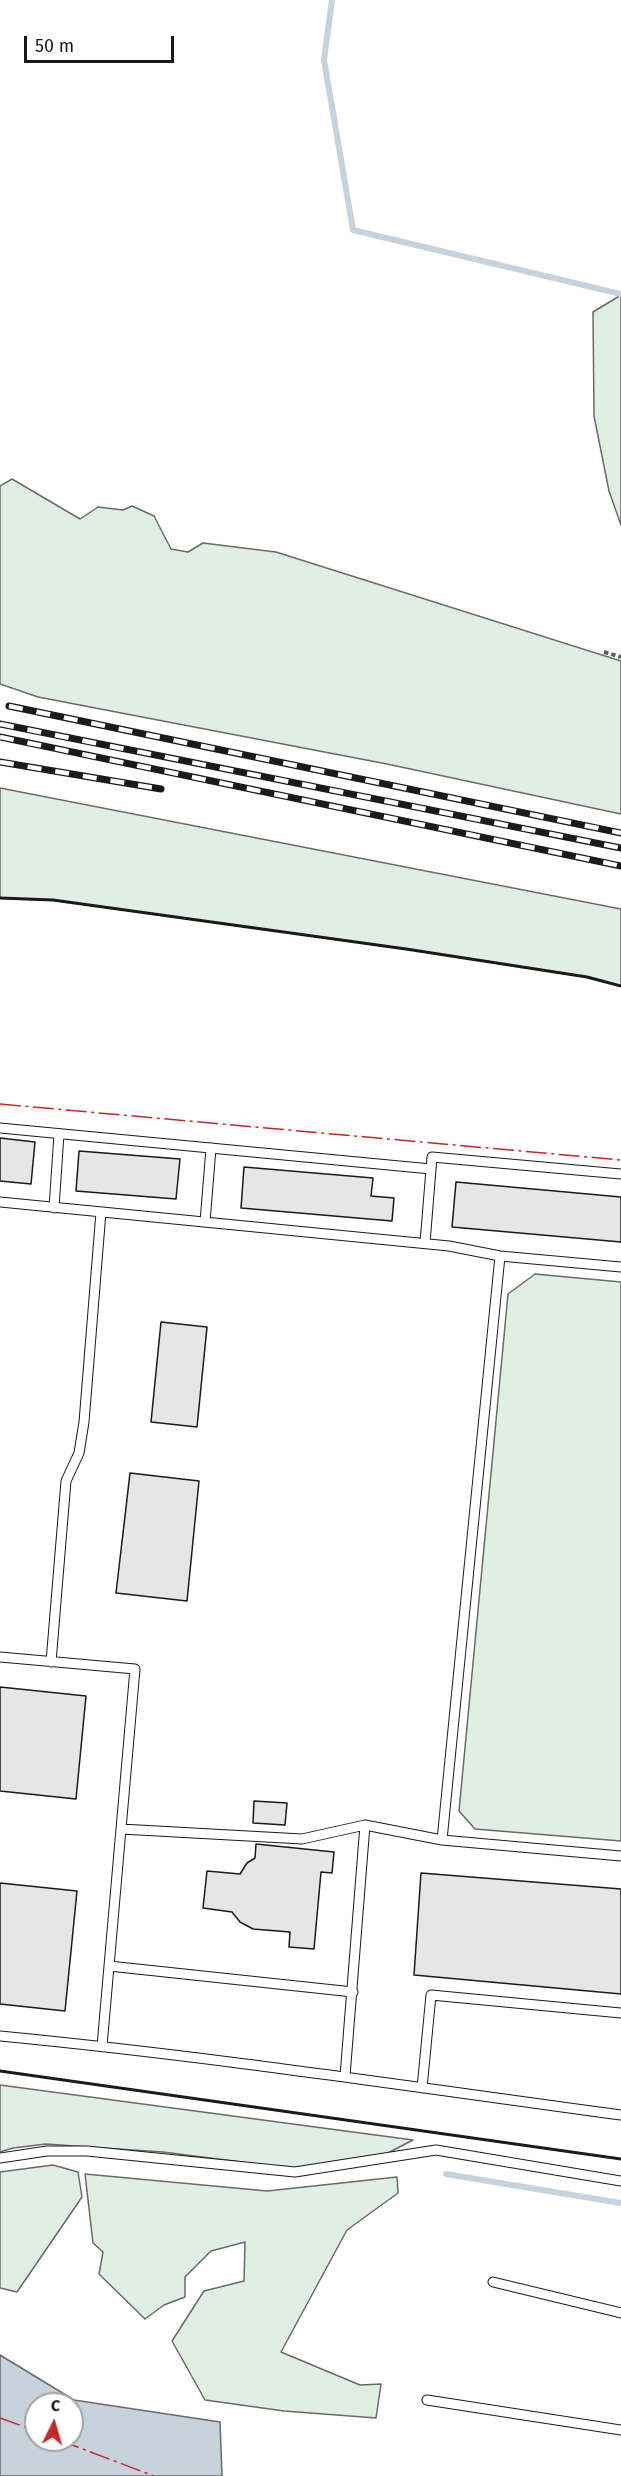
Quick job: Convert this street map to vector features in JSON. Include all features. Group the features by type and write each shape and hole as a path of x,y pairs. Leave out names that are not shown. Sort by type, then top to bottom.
{"lane":[{"path":"0,1128 431,1169"},
{"path":"54,1208 59,1134"},
{"path":"205,1222 211,1148"},
{"path":"425,1243 432,1158 621,1174"},
{"path":"0,1202 425,1243 500,1256 621,1267"},
{"path":"51,1662 66,1481 79,1453 84,1422 101,1212"},
{"path":"442,1840 500,1256"},
{"path":"0,1658 135,1669 102,2046"},
{"path":"121,1829 302,1839 365,1825 442,1840 621,1856"},
{"path":"345,2076 365,1825"},
{"path":"109,1966 353,1992"},
{"path":"422,2088 431,1995 621,2013"},
{"path":"0,2036 102,2046 345,2076 621,2115"},
{"path":"0,2158 46,2151 87,2151 295,2172 436,2150 621,2181"},
{"path":"493,2282 621,2313"},
{"path":"427,2400 621,2430"}],"path":[{"path":"604,652 621,657"}],"green space":[{"path":"621,295 621,525 609,491 594,416 593,312"},
{"path":"12,479 80,519 98,507 123,510 132,506 154,516 171,549 188,552 203,543 276,552 621,661 621,814 387,764 38,697 0,684 0,486"},
{"path":"0,788 621,909 621,986 587,977 406,949 53,900 0,898"},
{"path":"535,1274 621,1282 621,1841 475,1829 459,1811 508,1294"},
{"path":"0,2085 413,2140 386,2154 296,2169 163,2152 46,2144 0,2152"},
{"path":"53,2165 78,2172 82,2197 17,2292 0,2288 0,2172"},
{"path":"85,2174 267,2191 397,2177 398,2193 347,2230 281,2352 360,2385 381,2384 376,2418 284,2411 205,2400 172,2341 204,2291 244,2281 245,2242 211,2251 185,2277 185,2297 164,2305 145,2319 99,2274 103,2252 93,2243"}],"shaded area":[{"path":"0,2355 61,2392 24,2392 24,2452 84,2452 84,2402 220,2422 222,2476 0,2476"}],"building":[{"path":"0,1138 35,1142 31,1184 0,1181"},
{"path":"79,1151 180,1159 176,1199 76,1191"},
{"path":"244,1167 373,1178 371,1196 394,1198 392,1221 241,1208"},
{"path":"456,1182 621,1197 621,1242 452,1227"},
{"path":"161,1322 207,1327 197,1427 151,1422"},
{"path":"130,1473 199,1481 187,1601 116,1593"},
{"path":"0,1687 86,1696 76,1799 0,1791"},
{"path":"254,1801 287,1803 285,1825 253,1823"},
{"path":"256,1844 334,1852 332,1873 321,1872 314,1949 289,1947 290,1932 253,1929 240,1922 232,1912 203,1908 207,1871 240,1874 247,1863 255,1858"},
{"path":"421,1873 621,1889 621,1994 414,1975"},
{"path":"0,1883 77,1891 65,2011 0,2004"}],"waterway":[{"path":"332,0 324,60 353,230 621,294"},
{"path":"446,2174 621,2203"}],"railway":[{"path":"9,706 621,833"},
{"path":"0,724 621,848"},
{"path":"0,737 621,866"},
{"path":"0,762 161,789"}],"wall":[{"path":"0,898 53,900 406,949 587,977 621,986"},
{"path":"0,2071 621,2159"}],"power":[{"path":"0,1104 621,1160"},
{"path":"0,2418 24,2427"},
{"path":"84,2449 154,2476"}]}
